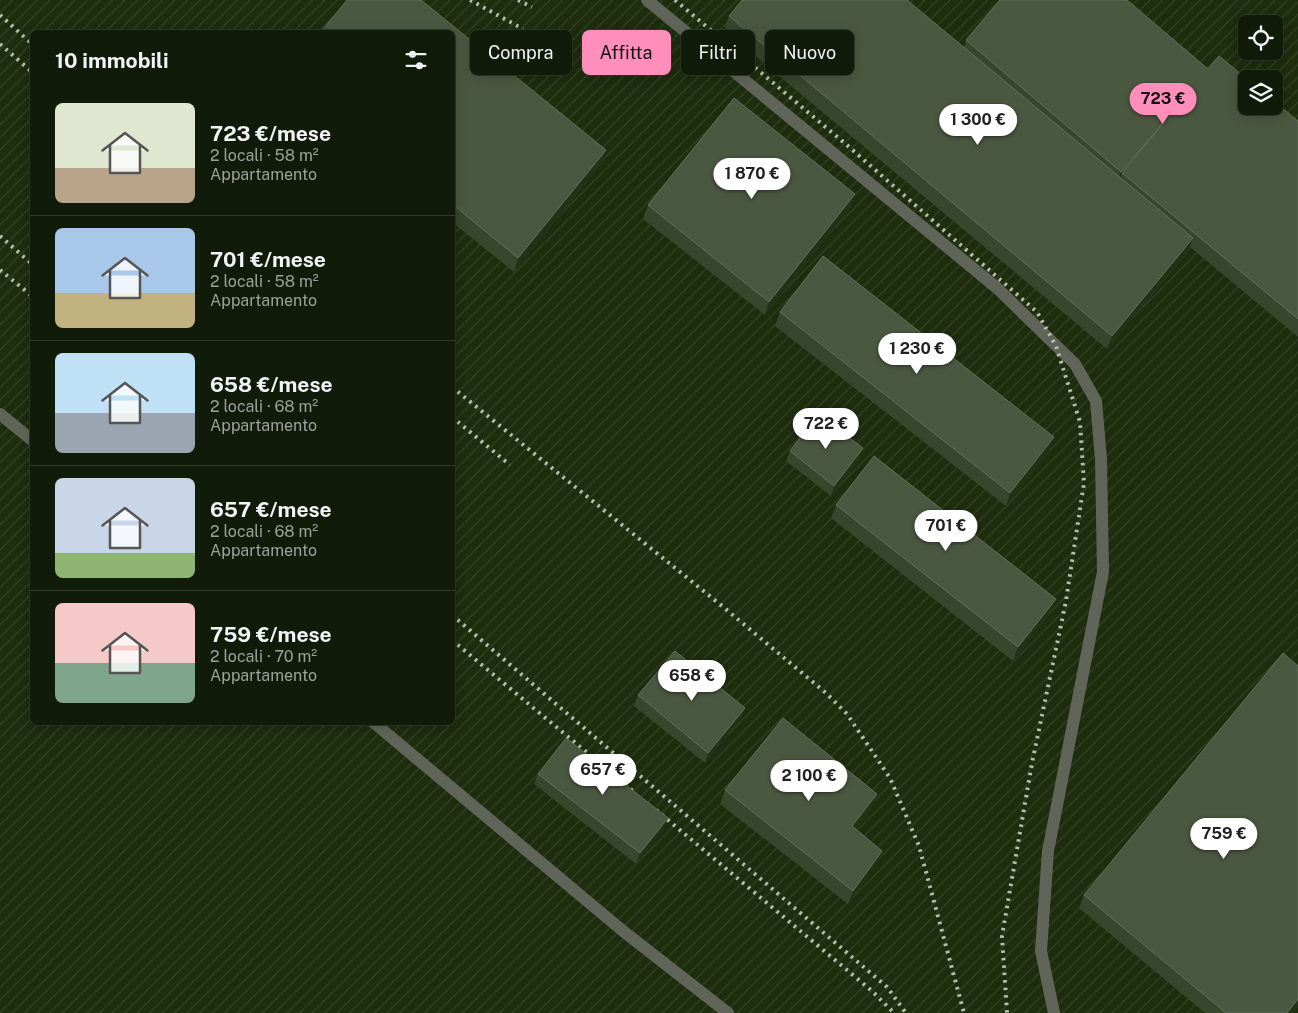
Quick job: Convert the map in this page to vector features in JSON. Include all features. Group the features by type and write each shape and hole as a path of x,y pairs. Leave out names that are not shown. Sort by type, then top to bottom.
{"lane":[{"path":"646,0 997,288 1075,364 1096,400 1101,459 1103,572 1048,852 1041,951 1054,1013"},
{"path":"0,414 30,438"},
{"path":"377,725 623,931 728,1013"}],"shaded area":[{"path":"0,0 1298,0 1298,1013 0,1013"}],"building":[{"path":"347,0 421,0 470,40 470,75 514,75 606,150 518,258 455,206 455,30 323,30"},
{"path":"742,0 907,0 1193,238 1112,336 800,75 854,75 854,30 765,30 765,46 755,38 755,30 746,30 729,16"},
{"path":"1000,0 1127,0 1208,69 1219,56 1238,72 1238,115 1283,115 1283,108 1298,121 1298,319 1122,173 1164,122 1121,172 966,40"},
{"path":"734,98 855,194 769,302 648,205"},
{"path":"823,256 1054,437 1010,493 780,312"},
{"path":"818,414 863,448 834,486 790,451"},
{"path":"874,456 1056,599 1018,647 836,505"},
{"path":"675,651 745,708 708,753 638,695"},
{"path":"1283,653 1298,666 1298,999 1287,1013 1226,1013 1084,895"},
{"path":"783,718 877,794 852,826 882,851 853,891 725,790"},
{"path":"566,738 668,818 640,853 538,774"}],"railway":[{"path":"470,0 523,29"},
{"path":"518,0 532,7"},
{"path":"675,0 848,146 1037,312 1056,346 1080,422 1084,483 1066,601 1032,763 1002,936 1007,1013"},
{"path":"0,15 30,42"},
{"path":"0,44 30,70"},
{"path":"0,236 30,262"},
{"path":"0,270 30,294"},
{"path":"455,389 722,606 826,693 847,714 890,778 919,846 964,1013"},
{"path":"455,419 510,465"},
{"path":"455,618 887,987 906,1013"},
{"path":"455,643 633,791"},
{"path":"656,810 872,991 894,1013"}]}
